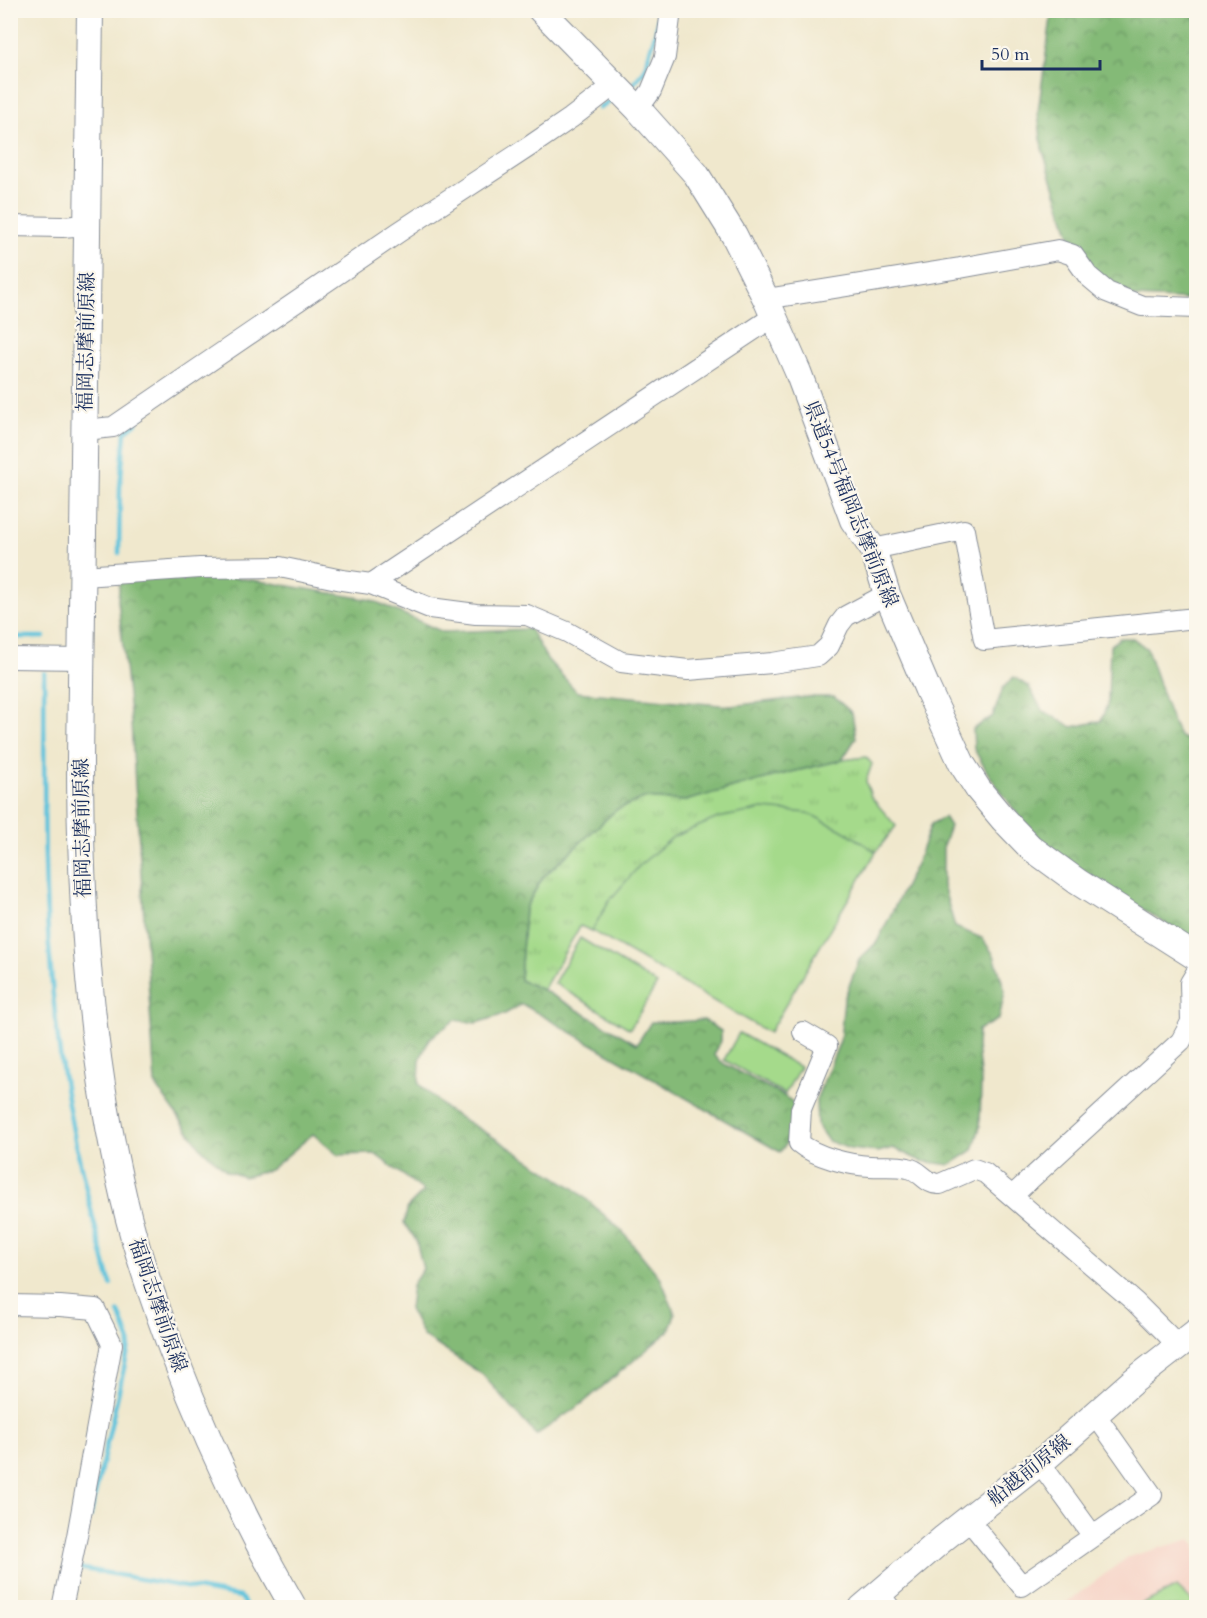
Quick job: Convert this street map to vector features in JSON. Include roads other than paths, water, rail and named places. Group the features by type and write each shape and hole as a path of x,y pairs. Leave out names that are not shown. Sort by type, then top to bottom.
{"main road":[{"name":"福岡志摩前原線","path":"90,10 81,846 86,956 100,1080 124,1199 141,1264 196,1412 233,1494 294,1608"},
{"name":"県道54号福岡志摩前原線","path":"541,10 638,109 696,174 734,235 798,372 853,520 873,549 887,594 927,688 962,764 978,789 1030,847 1078,882 1197,957"},
{"name":"船越前原線","path":"877,1603 968,1519 1040,1462 1132,1382 1197,1332"}],"street":[{"path":"638,109 651,91 665,57 671,10"},
{"path":"85,430 114,427 399,232 563,124 614,85"},
{"path":"10,226 62,228 87,225"},
{"path":"371,584 770,308 1058,250 1073,255 1088,276 1107,292 1142,306 1197,308"},
{"path":"873,549 964,530 984,640 1197,618"},
{"path":"83,576 200,568 280,567 371,584 430,608 476,614 526,615 567,632 621,662 688,670 772,663 818,656 829,646 846,616 887,594"},
{"path":"10,658 82,659"},
{"path":"1012,1197 1180,1041 1191,1022 1190,983 1197,973"},
{"path":"803,1032 827,1046 801,1109 799,1143 802,1146 843,1161 868,1166 911,1168 936,1185 974,1169 985,1173 1135,1302 1168,1335 1177,1348"},
{"path":"10,1305 95,1309 112,1344 62,1608"},
{"path":"968,1519 1022,1586 1152,1495 1095,1414"},
{"path":"1040,1462 1093,1536"}],"waterway":[{"path":"633,84 644,71 656,31 659,10"},
{"path":"599,108 613,99"},
{"path":"119,553 120,487 125,432 136,423"},
{"path":"10,637 44,637"},
{"path":"44,673 45,878 54,1006 73,1129 111,1285"},
{"path":"90,1517 130,1342 119,1312"},
{"path":"79,1566 79,1568 241,1597 247,1608"}]}
